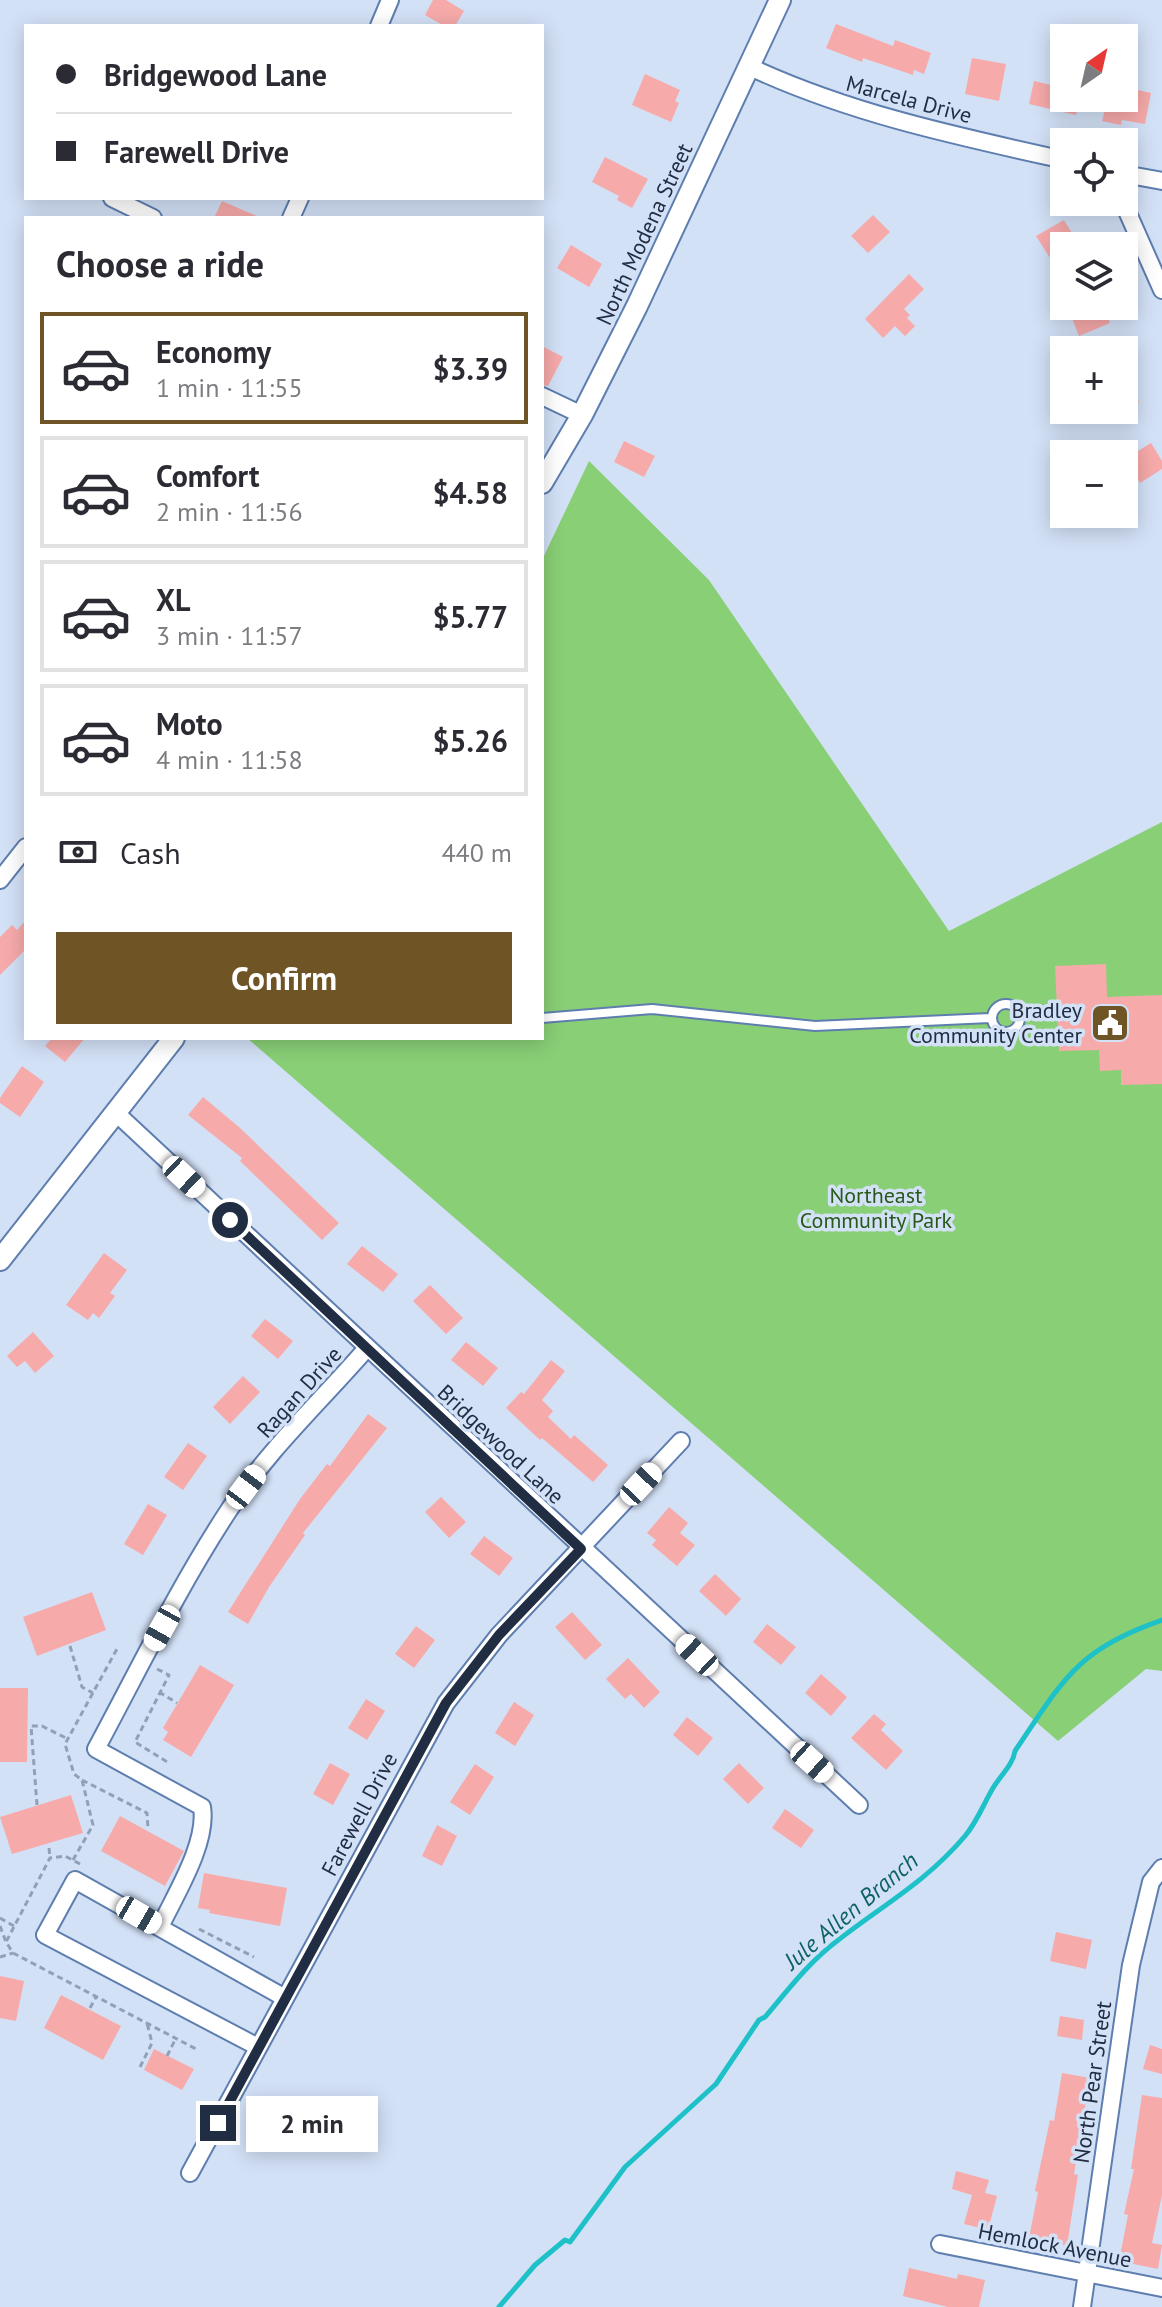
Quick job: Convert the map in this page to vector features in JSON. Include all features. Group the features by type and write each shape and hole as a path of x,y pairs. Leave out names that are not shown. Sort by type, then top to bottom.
{"street":[{"path":"383,24 390,0"},
{"name":"North Modena Street","path":"544,480 582,415 642,296 780,0"},
{"name":"Marcela Drive","path":"748,66 798,90 875,114 1050,157"},
{"path":"1138,177 1162,181"},
{"path":"116,200 149,216"},
{"path":"1129,216 1162,290"},
{"path":"544,397 582,415"},
{"path":"0,880 24,850"},
{"path":"1,1257 172,1040"},
{"name":"Bridgewood Lane","path":"115,1112 859,1805"},
{"name":"Ragan Drive","path":"160,1927 194,1852 204,1822 202,1807 96,1749 192,1571 230,1508 367,1348"},
{"name":"Farewell Drive","path":"190,2173 446,1703 499,1635 681,1441"},
{"name":"North Pear Street","path":"1082,2307 1131,1965 1151,1882 1162,1868"},
{"path":"258,2047 45,1935 75,1880 285,1998"},
{"name":"Hemlock Avenue","path":"940,2244 1162,2288"}],"lane":[{"path":"544,1018 652,1009 815,1026 990,1018"}],"path":[{"path":"70,1646 82,1687 93,1693"},
{"path":"169,1675 135,1742 169,1763"},
{"path":"159,1692 177,1703"},
{"path":"37,1805 31,1726 42,1726 68,1739"},
{"path":"82,1780 147,1813 148,1828"},
{"path":"6,1942 50,1858 49,1848"},
{"path":"50,1858 65,1856 86,1867"},
{"path":"0,1918 14,1926"},
{"path":"0,1926 13,1953 198,2050"},
{"path":"194,1926 254,1957"},
{"path":"0,1957 13,1953"},
{"path":"90,2008 96,1997"},
{"path":"140,2067 152,2043 147,2023"},
{"path":"167,2056 176,2038"}],"green space":[{"name":"Northeast Community Park","path":"589,461 709,580 949,931 1162,822 1162,1671 1146,1669 1058,1741 249,1040 544,1040 544,556"}],"building":[{"path":"433,0 446,0 464,11 456,24 441,24 425,15"},
{"path":"836,24 893,46 895,40 931,53 924,74 914,70 913,75 863,58 862,62 826,48"},
{"path":"972,58 1006,64 999,101 965,94"},
{"path":"645,74 680,90 675,101 679,103 671,122 632,105"},
{"path":"1034,81 1050,85 1050,109 1029,104"},
{"path":"1138,90 1151,93 1145,124 1122,120 1121,125 1102,121 1104,112 1138,112"},
{"path":"605,157 648,179 632,208 617,200 619,196 592,182"},
{"path":"222,201 256,216 215,216"},
{"path":"873,215 890,232 868,253 851,236"},
{"path":"1064,220 1071,232 1050,232 1050,258 1036,236"},
{"path":"571,245 602,264 589,287 557,268"},
{"path":"909,274 924,289 904,309 915,326 905,336 895,326 883,338 865,319"},
{"path":"1073,320 1109,320 1110,323 1079,336"},
{"path":"544,347 563,357 548,386 544,385"},
{"path":"624,441 655,456 644,477 614,462"},
{"path":"1151,443 1162,461 1162,469 1140,483 1138,480 1138,451"},
{"path":"24,922 24,951 0,975 0,937 12,925 17,930"},
{"name":"Bradley Community Center","path":"1106,964 1107,997 1162,995 1162,1084 1121,1085 1121,1070 1100,1071 1099,1050 1059,1051 1055,966"},
{"path":"50,1040 83,1040 65,1062 45,1046"},
{"path":"22,1066 44,1082 20,1117 0,1103 0,1098"},
{"path":"203,1097 239,1127 339,1223 322,1240 240,1161 242,1158 188,1115"},
{"path":"362,1246 398,1274 383,1292 347,1264"},
{"path":"104,1253 127,1270 110,1293 115,1296 99,1318 93,1313 88,1320 66,1305"},
{"path":"430,1285 463,1318 446,1334 413,1301"},
{"path":"265,1319 293,1341 278,1359 251,1336"},
{"path":"33,1332 54,1356 35,1373 25,1361 17,1367 7,1356"},
{"path":"466,1342 498,1368 483,1386 451,1360"},
{"path":"551,1360 565,1371 542,1400 553,1411 548,1417 571,1439 574,1435 608,1465 593,1482 506,1408 521,1392 524,1394"},
{"path":"243,1376 260,1392 230,1424 213,1407"},
{"path":"368,1414 387,1428 303,1533 305,1535 248,1624 228,1612 300,1499 327,1464 330,1466"},
{"path":"188,1443 207,1456 183,1490 164,1477"},
{"path":"441,1497 466,1522 449,1538 425,1512"},
{"path":"148,1504 167,1515 143,1555 124,1544"},
{"path":"669,1507 688,1523 680,1533 695,1545 677,1566 652,1545 656,1540 647,1533"},
{"path":"484,1536 513,1558 499,1576 470,1554"},
{"path":"715,1574 741,1599 726,1616 699,1591"},
{"path":"92,1592 106,1630 37,1656 23,1617"},
{"path":"572,1612 602,1645 585,1660 555,1627"},
{"path":"767,1624 796,1647 781,1665 753,1642"},
{"path":"416,1626 435,1640 414,1668 395,1654"},
{"path":"628,1658 660,1692 644,1708 631,1694 625,1699 606,1679"},
{"path":"200,1665 234,1685 191,1757 163,1740 168,1732 163,1728"},
{"path":"821,1674 847,1697 831,1716 805,1693"},
{"path":"0,1688 28,1688 27,1762 0,1762"},
{"path":"366,1699 385,1711 367,1740 348,1728"},
{"path":"514,1702 534,1715 515,1746 495,1733"},
{"path":"874,1714 886,1724 881,1730 903,1751 886,1770 851,1738"},
{"path":"687,1717 713,1738 698,1756 673,1735"},
{"path":"330,1763 350,1774 333,1805 313,1794"},
{"path":"739,1763 764,1788 748,1804 723,1779"},
{"path":"475,1764 494,1777 470,1815 450,1802"},
{"path":"71,1795 83,1833 12,1854 0,1817"},
{"path":"785,1809 814,1830 801,1848 772,1828"},
{"path":"120,1816 184,1851 165,1886 101,1851"},
{"path":"437,1825 457,1836 442,1866 422,1856"},
{"path":"204,1873 287,1888 280,1926 209,1913 210,1910 198,1908"},
{"path":"1056,1932 1092,1940 1086,1969 1050,1961"},
{"path":"0,1976 24,1981 16,2021 0,2018"},
{"path":"61,1995 121,2026 103,2060 44,2028"},
{"path":"1060,2016 1084,2020 1082,2040 1057,2036"},
{"path":"1150,2045 1162,2049 1162,2074 1143,2069"},
{"path":"154,2049 194,2069 182,2090 144,2070"},
{"path":"1062,2073 1090,2078 1074,2174 1078,2175 1067,2246 1029,2238 1038,2192 1035,2191 1050,2120 1054,2121"},
{"path":"1142,2095 1162,2098 1162,2195 1152,2243 1162,2245 1158,2269 1119,2261 1128,2215 1124,2214 1134,2169 1131,2169"},
{"path":"956,2171 989,2180 985,2193 997,2196 988,2230 964,2224 972,2195 952,2189"},
{"path":"909,2268 957,2279 958,2274 985,2280 979,2307 948,2307 903,2296"}],"waterway":[{"name":"Jule Allen Branch","path":"499,2307 535,2265 565,2240 570,2242 625,2167 716,2084 759,2020 808,1967 837,1941 935,1867 965,1836 1009,1766 1015,1751 1060,1686 1075,1670 1110,1643 1162,1620"}],"place":[{"name":"Bradley Community Center","path":"1110,1023"}],"route":[{"path":"218,2123 446,1703 499,1635 581,1549 230,1220"}]}
